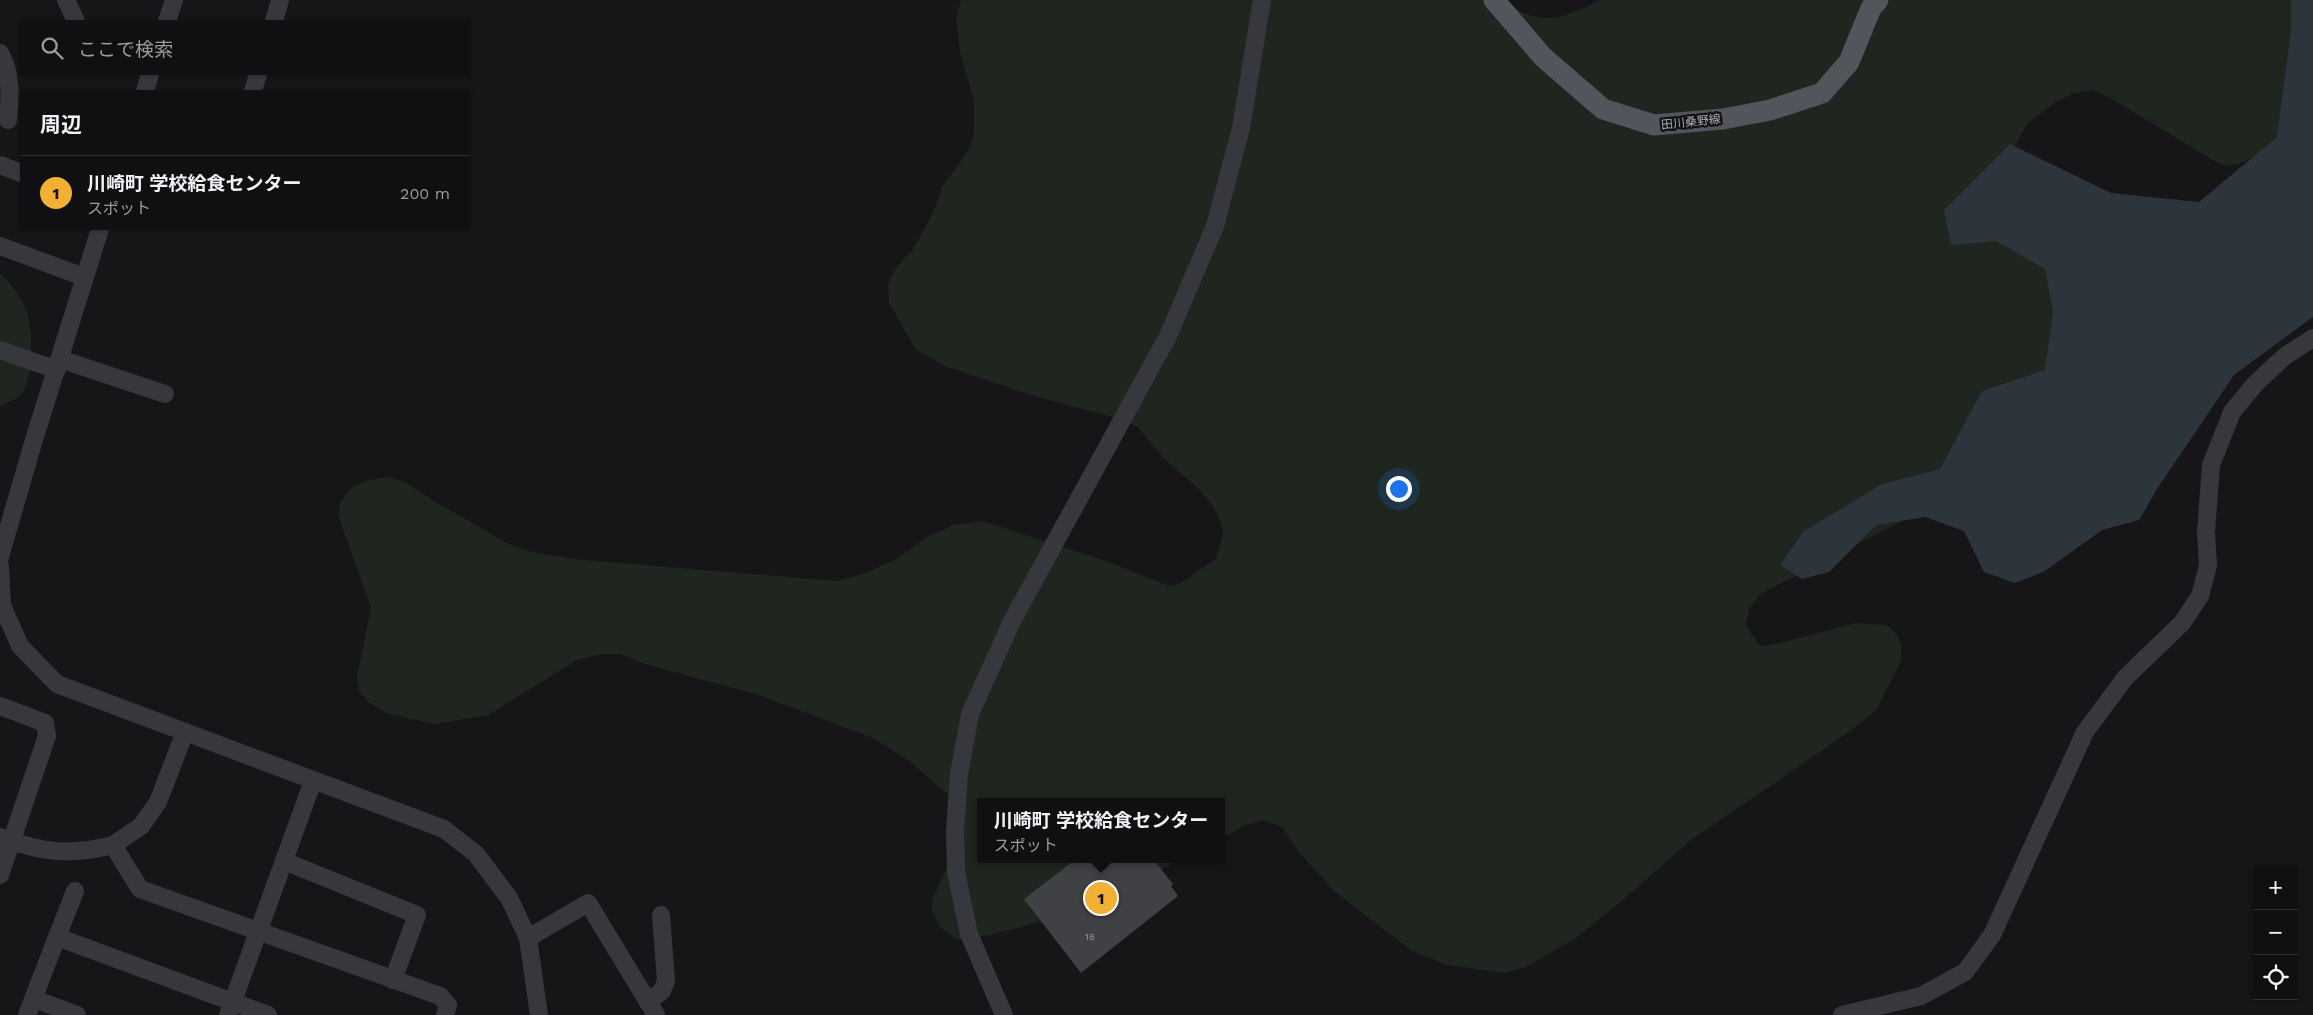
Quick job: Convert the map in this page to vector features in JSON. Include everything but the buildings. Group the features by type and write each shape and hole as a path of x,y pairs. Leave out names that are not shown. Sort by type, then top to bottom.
{"main road":[{"name":"田川桑野線","path":"1494,0 1543,56 1602,109 1654,125 1723,119 1770,110 1822,93 1849,62 1871,8 1878,0"}],"street":[{"path":"66,0 76,20"},
{"path":"167,20 174,0"},
{"path":"274,20 280,0"},
{"path":"1004,1015 969,934 956,872 955,831 959,774 970,714 1012,621 1168,336 1215,226 1241,128 1262,0"},
{"path":"0,54 7,66 10,121"},
{"path":"145,90 150,75"},
{"path":"253,90 258,75"},
{"path":"0,164 20,173"},
{"path":"0,557 84,276 100,230"},
{"path":"0,246 84,276"},
{"path":"1842,1015 1921,996 1965,972 1992,935 2084,732 2125,678 2182,623 2200,596 2208,566 2206,532 2211,465 2232,412 2261,378 2285,356 2313,338"},
{"path":"0,350 165,394"},
{"path":"0,566 2,605 20,646 57,684 444,829 476,854 509,898 528,938 538,1015"},
{"path":"0,706 45,723 47,736 6,839 0,875"},
{"path":"6,839 58,853 88,851 113,845 140,826 158,802 185,732"},
{"path":"230,1009 314,780"},
{"path":"113,845 140,889 258,933 440,996 448,1005 445,1015"},
{"path":"284,861 417,916 393,980"},
{"path":"75,891 30,1007 77,1015"},
{"path":"528,938 588,903 652,1008 666,981 661,915"},
{"path":"57,937 230,1009 268,1015"}],"shaded area":[{"path":"961,0 1501,0 1535,17 1552,18 1572,13 1597,0 2313,0 2285,125 2269,145 2247,160 2229,165 2216,162 2110,98 2093,90 2074,93 2054,103 2026,125 2014,148 2046,189 2057,359 1904,520 1762,593 1749,608 1746,625 1760,646 1776,644 1856,623 1887,625 1897,635 1901,645 1901,661 1876,710 1849,732 1691,840 1576,938 1526,967 1505,973 1447,965 1412,951 1334,891 1300,853 1282,827 1263,820 1243,826 1225,837 1225,798 977,798 977,863 1174,863 1101,898 1045,920 987,935 957,940 940,927 932,910 933,897 955,850 949,796 911,762 873,738 759,695 645,664 620,654 601,654 577,660 488,715 434,724 386,713 368,702 359,691 357,677 371,608 338,515 341,501 352,487 369,480 388,477 405,482 509,544 533,552 574,559 837,581 863,574 895,560 929,536 953,525 982,521 1106,561 1169,586 1181,583 1216,559 1223,534 1222,525 1213,506 1197,487 1163,458 1138,427 1117,418 1037,397 947,367 916,350 889,303 888,283 896,268 912,250 924,230 936,206 942,187 969,149 974,134 974,101 960,52 956,17"},
{"path":"2291,0 2313,0 2313,317 2234,375 2157,489 2139,520 2102,530 2045,571 2015,583 1984,572 1964,531 1925,517 1876,525 1829,572 1802,579 1780,565 1803,532 1882,484 1940,469 1982,391 2045,370 2053,311 2045,269 1996,241 1951,245 1944,210 2010,144 2111,193 2199,202 2277,137 2291,31"},
{"path":"0,274 12,286 27,312 31,353 29,375 23,392 0,406"}],"place":[{"name":"川崎町 学校給食センター","path":"1101,898"}]}
